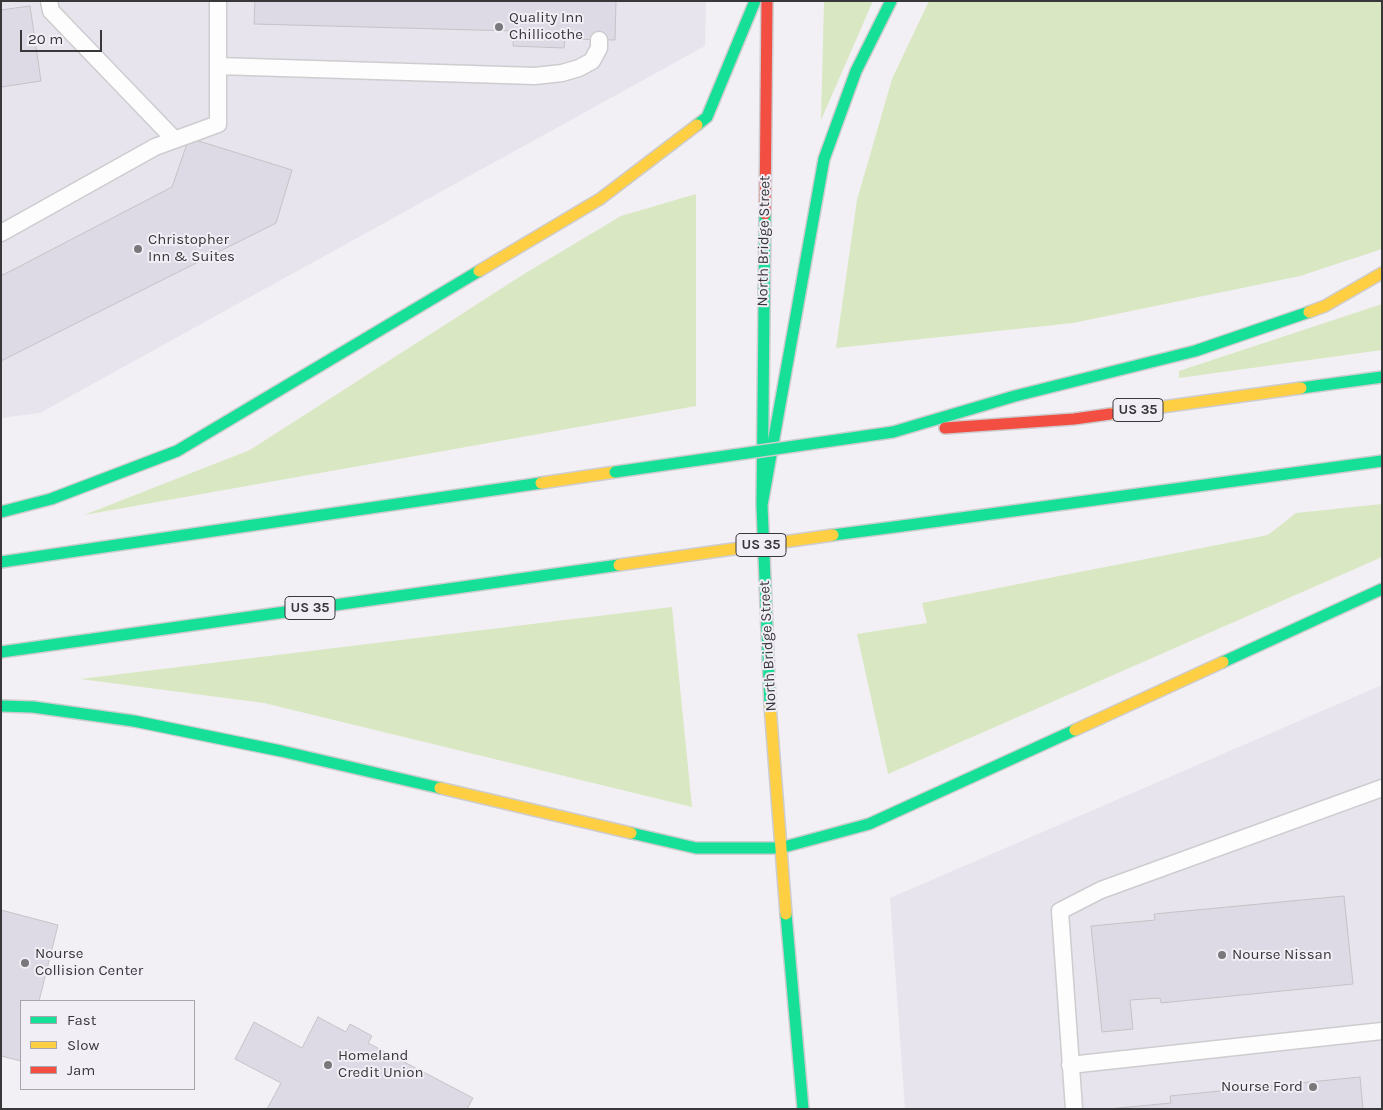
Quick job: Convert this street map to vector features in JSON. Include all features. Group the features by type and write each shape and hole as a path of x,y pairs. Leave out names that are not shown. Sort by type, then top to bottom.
{"main road":[{"path":"1,512 52,500 176,451 600,199 707,117 755,1"},
{"name":"North Bridge Street","path":"767,1 762,505 768,673 780,848 803,1109"},
{"path":"762,505 824,158 856,71 891,1"},
{"path":"894,432 1015,396 1195,351 1278,324 1325,306 1382,273"},
{"name":"US 35","path":"1,562 894,432 1074,419 1382,377"},
{"name":"US 35","path":"1,652 619,565 1382,461"},
{"path":"1,706 33,707 134,721 281,751 696,848 780,848 869,824 1382,589"}],"lane":[{"path":"49,1 51,11 174,139"},
{"path":"1,233 155,147 218,124 218,1"},
{"path":"218,66 535,76 562,74 592,61 599,48 599,40"},
{"path":"1074,1109 1060,911 1101,890 1382,789"},
{"path":"1070,1065 1382,1031"}],"shaded area":[{"path":"1,1 706,1 705,46 40,413 1,418"},
{"path":"1382,685 1382,1109 905,1109 890,898"}],"green space":[{"path":"824,1 873,1 821,120"},
{"path":"929,1 1382,1 1382,249 1300,276 1073,323 836,348 857,200 892,79"},
{"path":"696,194 696,406 84,515 250,450 524,274 621,216"},
{"path":"1382,304 1382,350 1179,378 1179,371"},
{"path":"1382,504 1382,557 888,774 857,634 927,623 922,603 1268,535 1296,513"},
{"path":"672,607 692,807 264,703 80,679"}],"building":[{"name":"Quality Inn Chillicothe","path":"255,1 616,1 615,40 565,39 564,48 513,46 514,31 254,24"},
{"path":"30,6 41,81 1,87 1,10"},
{"name":"Christopher Inn & Suites","path":"189,138 292,170 276,223 1,361 1,276 172,187"},
{"name":"Nourse Nissan","path":"1344,896 1353,984 1161,1003 1160,998 1130,1000 1133,1029 1102,1032 1091,926 1155,920 1154,914"},
{"name":"Nourse Collision Center","path":"1,910 58,925 39,1000 20,1000 20,1061 1,1056"},
{"name":"Homeland Credit Union","path":"318,1017 346,1032 350,1024 372,1036 368,1043 473,1098 467,1109 267,1109 281,1083 235,1059 254,1022 302,1048"},
{"name":"Nourse Ford","path":"1360,1077 1363,1109 1108,1109 1171,1103 1170,1096"}],"traffic: fast":[{"path":"697,125 707,117 755,1"},
{"path":"762,505 824,159 856,71 891,1"},
{"path":"765,214 762,505 770,705"},
{"path":"1,512 51,499 177,451 479,271"},
{"path":"893,432 1015,396 1195,351 1309,312"},
{"path":"1301,388 1382,377"},
{"path":"615,472 893,432"},
{"path":"902,526 1382,461"},
{"path":"1,562 541,483"},
{"path":"833,535 902,526"},
{"path":"1,652 619,565"},
{"path":"1223,662 1382,589"},
{"path":"1,706 33,707 134,721 281,751 440,788"},
{"path":"631,833 696,848 780,848 869,824 1075,730"},
{"path":"786,914 803,1109"}],"traffic: slow":[{"path":"479,271 600,199 697,125"},
{"path":"1309,312 1325,306 1382,273"},
{"path":"1110,414 1301,388"},
{"path":"541,483 615,472"},
{"path":"619,565 833,535"},
{"path":"1075,730 1223,662"},
{"path":"770,705 786,914"},
{"path":"440,788 631,833"}],"traffic: jam":[{"path":"765,214 767,1"},
{"path":"945,428 1074,419 1110,414"}],"place":[{"name":"Quality Inn Chillicothe","path":"499,27"},
{"name":"Christopher Inn & Suites","path":"138,249"},
{"name":"Nourse Nissan","path":"1222,955"},
{"name":"Nourse Collision Center","path":"25,963"},
{"name":"Homeland Credit Union","path":"328,1065"},
{"name":"Nourse Ford","path":"1313,1087"}]}
